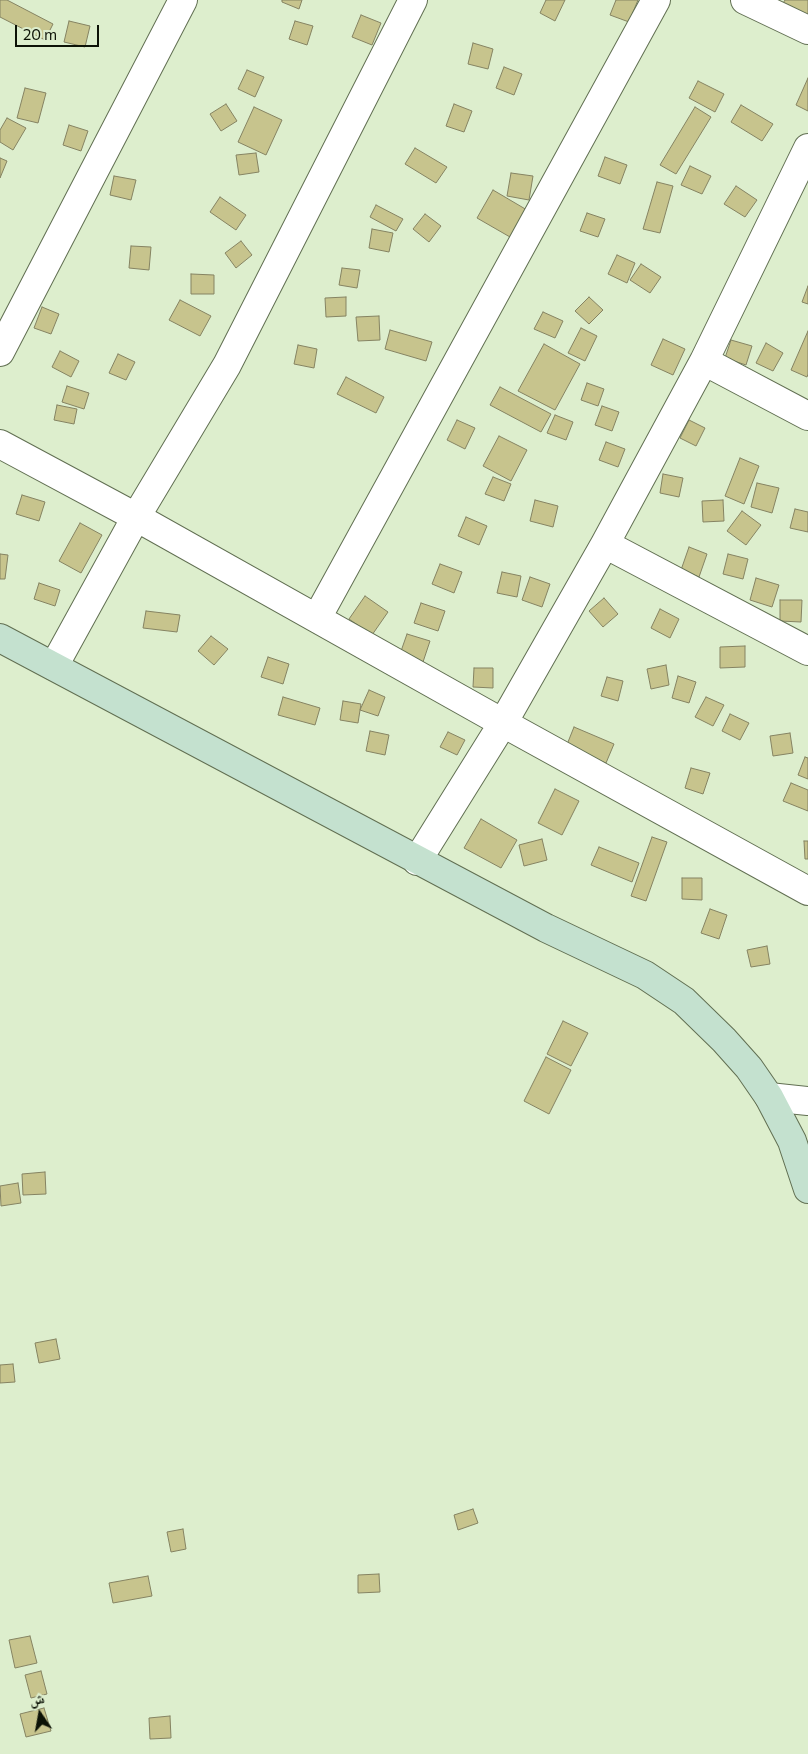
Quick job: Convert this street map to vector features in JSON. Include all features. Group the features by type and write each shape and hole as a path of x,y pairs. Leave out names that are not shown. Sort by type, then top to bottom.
{"main road":[{"path":"0,638 417,861 546,928 645,975 684,1001 724,1040 749,1068 769,1097 792,1141 808,1188"}],"street":[{"path":"0,352 183,0"},
{"path":"54,666 136,517 227,365 413,0"},
{"path":"317,618 656,0"},
{"path":"745,0 808,30"},
{"path":"417,861 503,723 605,544 801,180 808,148"},
{"path":"704,361 808,416"},
{"path":"0,444 136,517 503,723 808,891"},
{"path":"605,544 808,651"},
{"path":"769,1097 808,1101"}],"building":[{"path":"0,0 7,0 53,24 45,40 0,17"},
{"path":"282,0 302,0 299,9 282,2"},
{"path":"546,0 565,0 555,21 540,13"},
{"path":"616,0 638,0 629,22 610,15"},
{"path":"785,0 808,0 808,18 782,5"},
{"path":"361,15 381,23 372,45 352,37"},
{"path":"69,21 90,26 85,47 64,42"},
{"path":"295,21 313,26 307,45 289,39"},
{"path":"473,43 493,49 488,69 468,64"},
{"path":"504,67 522,74 514,95 496,88"},
{"path":"247,70 264,77 255,97 238,89"},
{"path":"808,78 808,111 796,105"},
{"path":"698,81 724,94 715,112 689,98"},
{"path":"25,88 46,93 38,123 17,118"},
{"path":"226,104 237,121 221,131 210,114"},
{"path":"454,104 472,111 464,132 446,126"},
{"path":"741,105 773,124 762,141 731,122"},
{"path":"254,107 282,120 266,155 238,142"},
{"path":"695,107 711,117 676,174 660,165"},
{"path":"7,118 26,128 13,150 0,142 0,130"},
{"path":"69,125 88,131 81,151 63,145"},
{"path":"415,148 447,167 436,183 405,164"},
{"path":"256,153 259,172 239,175 236,155"},
{"path":"605,157 627,165 620,184 598,176"},
{"path":"0,158 7,161 0,178"},
{"path":"690,166 711,176 702,194 681,185"},
{"path":"511,173 533,176 529,200 507,196"},
{"path":"114,176 136,180 131,200 110,195"},
{"path":"657,182 673,186 660,233 643,229"},
{"path":"736,186 757,200 745,217 724,204"},
{"path":"493,190 527,210 510,237 477,218"},
{"path":"220,197 246,215 236,230 210,212"},
{"path":"376,205 403,219 396,231 370,217"},
{"path":"587,213 605,219 598,237 580,231"},
{"path":"425,214 441,226 429,242 413,229"},
{"path":"372,229 393,233 389,252 369,248"},
{"path":"241,241 252,255 236,268 225,253"},
{"path":"131,246 151,247 149,270 129,268"},
{"path":"617,255 635,263 627,283 608,274"},
{"path":"641,264 661,277 650,293 630,280"},
{"path":"342,268 360,270 357,288 339,285"},
{"path":"191,274 214,275 214,294 191,294"},
{"path":"808,286 808,304 802,302"},
{"path":"346,297 346,316 326,317 325,298"},
{"path":"589,297 603,310 589,324 575,311"},
{"path":"180,300 211,316 200,336 169,320"},
{"path":"42,307 59,314 51,334 34,328"},
{"path":"543,312 563,321 555,338 534,329"},
{"path":"379,316 380,340 358,341 356,317"},
{"path":"581,328 597,336 585,361 568,353"},
{"path":"390,330 432,342 426,361 385,349"},
{"path":"808,331 808,374 807,377 791,370"},
{"path":"663,339 685,349 673,375 651,365"},
{"path":"731,340 752,346 746,365 725,358"},
{"path":"766,343 783,353 773,371 756,363"},
{"path":"544,344 580,364 555,410 518,391"},
{"path":"298,345 317,349 314,368 294,364"},
{"path":"60,351 79,361 71,377 52,367"},
{"path":"118,354 135,362 126,380 109,373"},
{"path":"346,377 384,397 376,413 337,394"},
{"path":"587,383 604,389 598,406 581,400"},
{"path":"67,386 89,393 84,409 62,402"},
{"path":"500,387 551,414 541,432 490,405"},
{"path":"57,405 77,409 74,424 54,420"},
{"path":"602,406 619,412 612,431 595,425"},
{"path":"555,415 573,422 566,440 547,433"},
{"path":"457,420 475,428 465,449 447,440"},
{"path":"689,420 705,428 696,446 680,438"},
{"path":"499,436 527,450 511,481 483,466"},
{"path":"606,442 625,449 618,467 599,460"},
{"path":"740,458 759,466 744,504 725,496"},
{"path":"663,474 683,478 679,497 660,493"},
{"path":"493,477 511,484 504,501 485,494"},
{"path":"757,483 779,488 772,513 751,507"},
{"path":"22,495 45,502 39,521 16,514"},
{"path":"535,500 558,506 553,527 530,521"},
{"path":"723,500 724,521 703,522 702,501"},
{"path":"795,509 808,512 808,532 790,528"},
{"path":"742,511 761,525 746,545 727,531"},
{"path":"466,517 487,526 479,545 458,536"},
{"path":"80,523 102,535 81,573 59,561"},
{"path":"689,547 707,554 699,577 681,570"},
{"path":"0,554 8,555 5,579 0,579"},
{"path":"728,554 748,559 743,579 723,574"},
{"path":"440,564 462,572 454,593 432,584"},
{"path":"502,572 521,576 517,597 497,593"},
{"path":"530,577 550,584 542,607 522,600"},
{"path":"756,578 779,585 772,607 750,600"},
{"path":"39,583 60,590 55,606 34,599"},
{"path":"365,596 388,612 372,635 349,619"},
{"path":"604,598 618,614 603,627 589,611"},
{"path":"780,600 802,600 801,622 780,621"},
{"path":"421,603 445,611 438,631 414,623"},
{"path":"660,609 679,619 670,638 651,628"},
{"path":"146,611 180,615 177,632 143,628"},
{"path":"407,634 430,641 423,662 400,654"},
{"path":"211,636 228,649 214,665 198,651"},
{"path":"745,646 745,667 720,668 720,647"},
{"path":"268,657 289,664 283,684 261,677"},
{"path":"666,665 669,685 651,689 647,669"},
{"path":"474,668 493,668 493,688 473,687"},
{"path":"678,676 696,682 689,703 672,698"},
{"path":"607,677 623,681 618,701 601,696"},
{"path":"369,690 385,697 378,716 360,710"},
{"path":"283,697 320,708 315,725 278,715"},
{"path":"706,697 724,705 713,726 695,717"},
{"path":"343,701 361,704 358,723 340,720"},
{"path":"730,714 749,723 740,740 722,731"},
{"path":"574,727 614,744 606,763 566,747"},
{"path":"370,731 389,735 385,755 366,751"},
{"path":"448,732 465,740 457,755 440,747"},
{"path":"790,733 793,753 773,756 770,736"},
{"path":"805,757 808,758 808,779 798,775"},
{"path":"691,768 710,773 703,794 685,788"},
{"path":"791,783 808,790 808,811 783,801"},
{"path":"555,789 579,801 562,835 538,823"},
{"path":"481,819 517,840 501,868 464,848"},
{"path":"652,837 667,842 646,901 631,896"},
{"path":"542,839 547,860 524,866 519,845"},
{"path":"804,841 808,841 808,859 805,859"},
{"path":"599,847 639,863 632,882 591,865"},
{"path":"682,878 702,878 702,900 682,899"},
{"path":"710,909 727,915 719,939 701,933"},
{"path":"767,946 770,964 751,967 747,950"},
{"path":"563,1021 588,1033 571,1066 547,1054"},
{"path":"546,1057 571,1070 549,1114 524,1101"},
{"path":"45,1172 46,1194 23,1195 22,1174"},
{"path":"18,1183 21,1203 1,1206 0,1186"},
{"path":"56,1339 60,1359 39,1363 35,1343"},
{"path":"13,1364 15,1382 0,1383 0,1365"},
{"path":"473,1509 478,1523 458,1530 454,1515"},
{"path":"183,1529 186,1549 171,1552 167,1532"},
{"path":"379,1574 380,1592 358,1593 358,1575"},
{"path":"148,1576 152,1596 113,1603 109,1583"},
{"path":"30,1636 37,1663 15,1668 9,1640"},
{"path":"41,1671 47,1694 31,1698 25,1675"},
{"path":"44,1708 51,1731 26,1737 20,1714"},
{"path":"170,1716 171,1738 150,1739 149,1718"}]}
